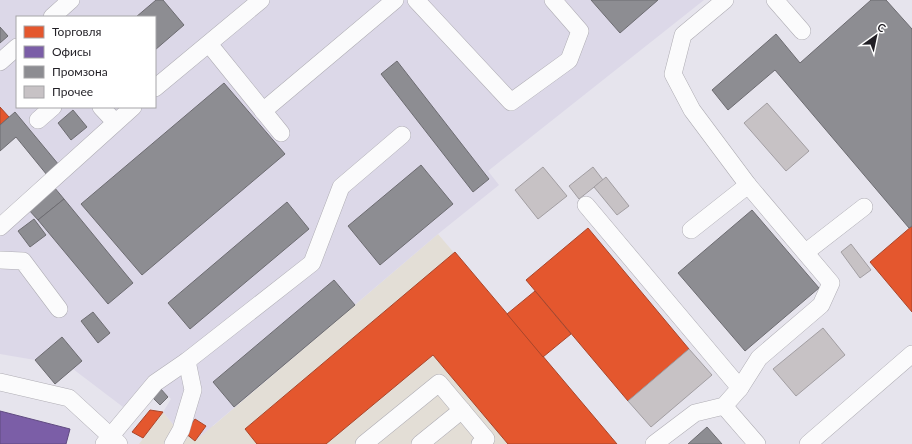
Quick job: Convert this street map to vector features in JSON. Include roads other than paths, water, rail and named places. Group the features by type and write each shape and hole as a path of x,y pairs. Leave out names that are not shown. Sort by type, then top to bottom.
{"lane":[{"path":"53,16 71,0"},
{"path":"156,87 261,0"},
{"path":"263,111 395,0"},
{"path":"416,0 510,102 569,60 580,31 553,0"},
{"path":"654,444 695,413 724,406 740,388 759,358 821,305 831,283 748,185 692,110 673,74 683,35 725,0"},
{"path":"775,0 802,32"},
{"path":"208,44 281,133"},
{"path":"0,62 16,48"},
{"path":"38,120 52,108"},
{"path":"102,108 115,122"},
{"path":"0,227 132,108"},
{"path":"0,382 69,398 111,442 155,383 186,361 312,263 341,187 402,134"},
{"path":"691,230 748,185"},
{"path":"586,205 740,388"},
{"path":"806,252 864,207"},
{"path":"0,260 23,261 59,309"},
{"path":"808,444 912,354"},
{"path":"173,444 181,430 193,390 186,361"},
{"path":"364,444 439,383 486,439 480,444"},
{"path":"724,406 757,444"},
{"path":"420,444 462,410"}]}
